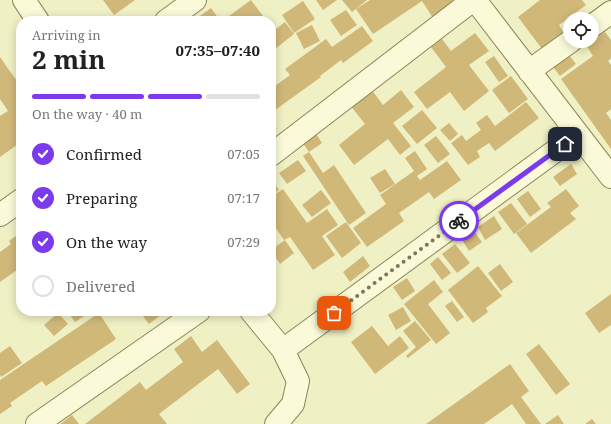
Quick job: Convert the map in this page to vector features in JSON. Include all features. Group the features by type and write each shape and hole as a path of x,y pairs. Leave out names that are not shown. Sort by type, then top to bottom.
{"street":[{"path":"24,0 35,16"},
{"path":"173,16 195,0"},
{"path":"276,151 474,0 611,178"},
{"path":"599,21 611,12"},
{"path":"530,71 563,47"},
{"path":"283,350 577,135"},
{"path":"0,215 16,204"},
{"path":"37,424 191,316"},
{"path":"255,316 283,350 298,381 293,404 276,424"}],"building":[{"path":"103,0 135,0 114,15"},
{"path":"251,0 263,16 229,16"},
{"path":"316,0 337,0 323,10"},
{"path":"342,0 367,0 352,12"},
{"path":"370,0 452,0 455,3 433,18 422,1 373,34 356,9"},
{"path":"540,0 582,0 586,5 577,12 563,12 563,22 559,25 563,34 542,49 518,17"},
{"path":"303,1 315,19 294,33 282,15"},
{"path":"211,8 217,16 200,16"},
{"path":"346,10 357,25 341,36 330,20"},
{"path":"285,22 294,34 276,48 276,29"},
{"path":"312,25 320,41 304,49 296,33"},
{"path":"362,26 373,41 343,63 341,60 320,76 321,77 276,109 276,85 290,75 285,69 326,39 332,47"},
{"path":"605,32 611,40 611,58 608,61 611,65 611,109 606,113 611,120 611,149 561,79 593,56 588,48 599,48 599,36"},
{"path":"475,33 489,51 469,65 489,91 464,111 450,92 427,109 414,92 446,67 431,47 442,39 451,51"},
{"path":"569,55 576,64 560,76 553,67"},
{"path":"494,56 508,76 499,82 485,62"},
{"path":"0,57 16,80 16,146 0,157 0,116 8,111 0,99"},
{"path":"511,76 528,99 509,113 492,90"},
{"path":"371,89 383,105 401,90 414,107 393,123 411,146 400,155 388,139 354,165 339,145 365,124 350,105"},
{"path":"526,102 539,118 495,151 489,143 477,151 480,157 468,165 451,143 462,135 466,141 481,130 476,123 487,115 495,126"},
{"path":"422,110 437,128 417,144 402,126"},
{"path":"449,123 458,134 450,141 440,130"},
{"path":"315,132 322,143 309,152 302,142"},
{"path":"436,136 450,154 438,163 424,145"},
{"path":"415,151 427,169 417,176 420,180 447,161 461,180 434,199 429,192 399,213 404,221 367,247 353,228 386,204 380,195 414,171 405,158"},
{"path":"309,152 323,173 334,165 366,213 349,225 303,156"},
{"path":"298,160 306,171 287,184 279,173"},
{"path":"571,164 577,174 560,186 553,177"},
{"path":"385,169 395,184 380,193 370,178"},
{"path":"283,189 307,223 327,209 338,225 322,236 335,255 313,270 290,237 284,240 276,228 276,194"},
{"path":"566,189 579,206 570,213 576,219 531,253 516,233 551,207 547,203"},
{"path":"321,190 331,203 312,217 302,205"},
{"path":"528,191 541,209 530,217 517,199"},
{"path":"511,203 527,224 514,234 498,212"},
{"path":"494,216 502,229 485,240 478,227"},
{"path":"346,222 361,243 342,258 326,236"},
{"path":"473,230 482,242 469,251 461,238"},
{"path":"16,236 16,271 0,282 0,252 11,244 9,241"},
{"path":"285,240 294,253 280,264 276,258 276,246"},
{"path":"455,244 470,263 457,273 442,254"},
{"path":"363,256 370,266 350,282 343,272"},
{"path":"438,257 451,273 442,280 430,264"},
{"path":"500,264 513,282 501,291 488,273"},
{"path":"478,266 502,296 486,308 488,312 473,323 448,290"},
{"path":"407,278 415,291 402,300 393,287"},
{"path":"434,280 443,292 428,304 450,333 436,344 404,304"},
{"path":"611,294 611,325 599,333 585,313"},
{"path":"452,301 464,317 457,322 445,306"},
{"path":"403,307 411,321 396,330 388,315"},
{"path":"54,316 61,316 68,324 54,336 44,325"},
{"path":"71,316 84,316 75,322"},
{"path":"95,316 101,316 116,339 46,386 42,381 10,403 12,406 0,414 0,380"},
{"path":"143,316 159,316 149,324"},
{"path":"415,321 431,340 408,358 406,356 416,347 403,331"},
{"path":"372,326 388,346 400,336 409,348 375,374 351,342"},
{"path":"191,336 202,352 217,340 250,384 237,394 218,369 159,414 167,424 85,424 140,382 146,390 183,362 174,349"},
{"path":"539,344 570,384 556,395 526,354"},
{"path":"10,346 22,363 1,377 0,353"},
{"path":"510,364 529,391 521,397 541,424 526,424 512,404 484,424 426,424"},
{"path":"72,415 79,424 60,424"},
{"path":"558,415 564,424 545,424"},
{"path":"592,419 596,424 585,424"}],"way so far":[{"path":"334,313 459,221"}],"route":[{"path":"459,221 565,144"}]}
